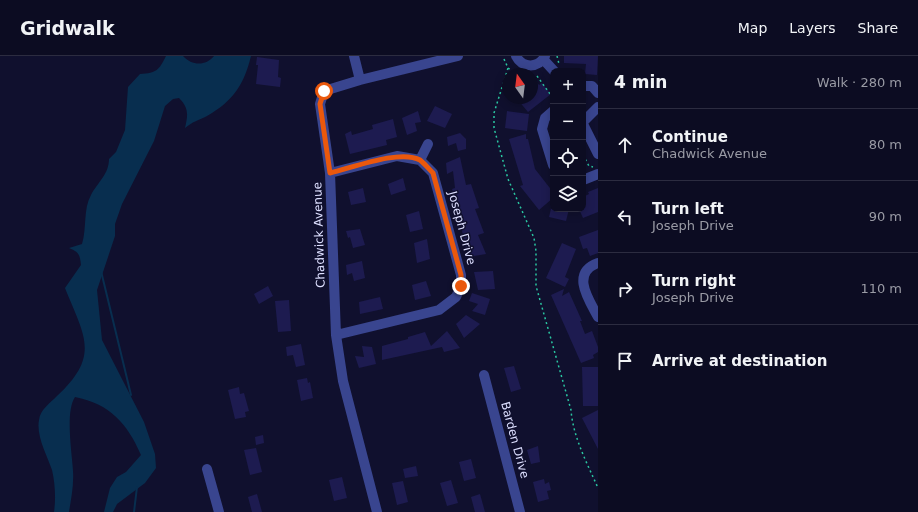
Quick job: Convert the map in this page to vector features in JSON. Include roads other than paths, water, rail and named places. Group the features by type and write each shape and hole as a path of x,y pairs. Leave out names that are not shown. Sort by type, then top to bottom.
{"street":[{"path":"354,56 360,80"},
{"name":"Chadwick Avenue","path":"377,512 343,381 336,335 330,173 320,104 324,91 360,80 458,56"},
{"path":"516,56 520,62 530,66 535,65 544,58 552,68"},
{"path":"586,86 592,86 598,93"},
{"path":"586,120 598,107"},
{"path":"550,114 545,118 542,129 550,155"},
{"path":"586,129 598,154"},
{"path":"330,173 397,156 420,160 428,144"},
{"name":"Joseph Drive","path":"336,335 439,310 456,297 461,286 461,275 433,173 420,160"},
{"path":"586,178 597,172"},
{"path":"598,263 586,271 582,281 584,290 598,317"},
{"name":"Barden Drive","path":"484,375 520,512"},
{"path":"207,469 219,512"}],"water":[{"path":"166,56 183,56 191,62 199,64 207,62 214,56 251,56 245,76 231,98 207,116 185,128 187,112 185,105 179,98 173,99 165,106 154,141 122,204 115,224 115,236 97,290 102,340 144,422 155,454 156,468 145,483 117,504 113,512 104,512 110,488 117,477 126,472 141,455 130,433 116,417 108,410 98,405 75,397 70,412 73,476 69,512 54,512 54,480 52,470 40,439 38,426 39,420 43,410 71,382 79,369 84,356 85,345 78,319 65,288 81,265 78,254 69,248 82,244 89,200 105,174 109,164 109,159 116,152 125,130 128,87 140,74 150,73 157,70"}],"waterway":[{"path":"101,271 131,395"},
{"path":"134,512 137,487"}]}
